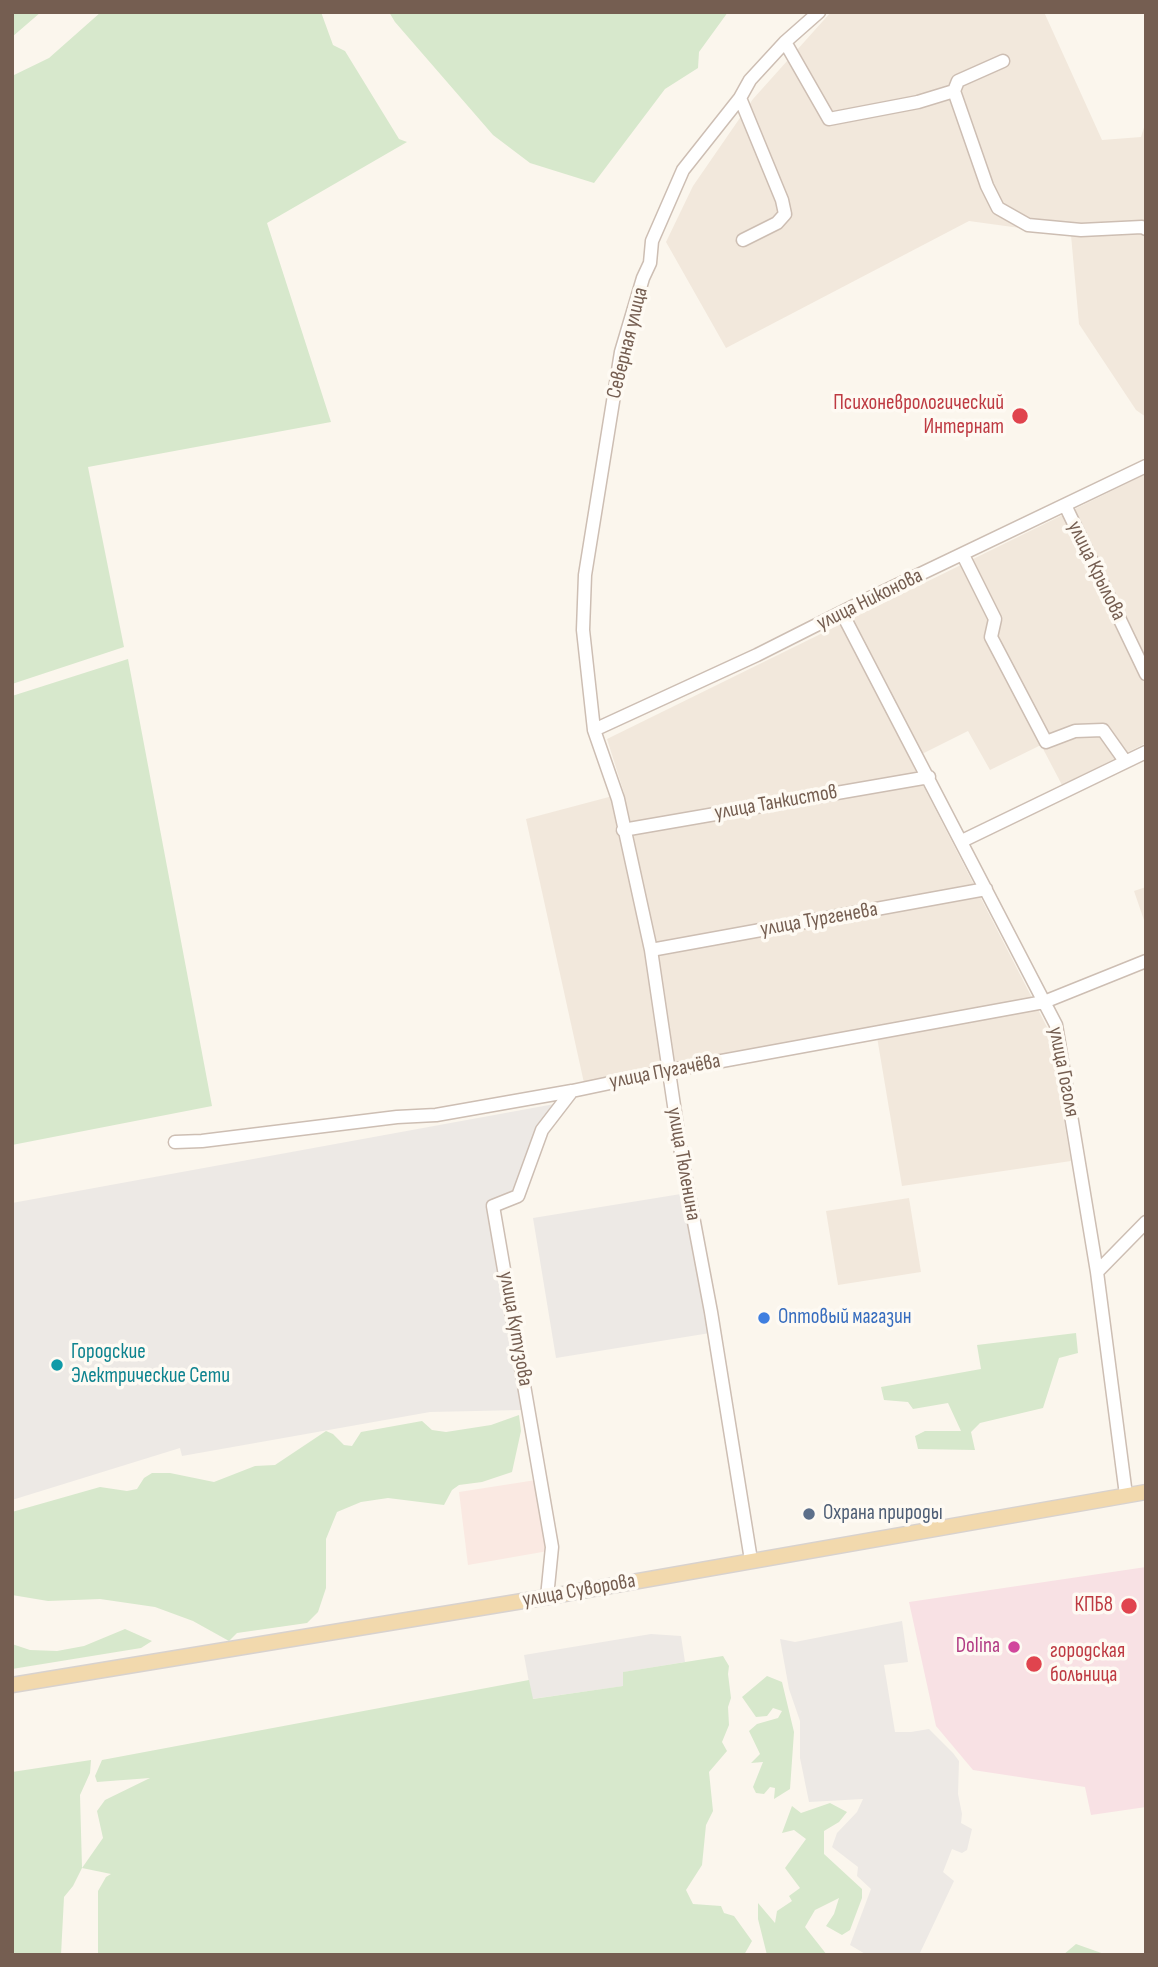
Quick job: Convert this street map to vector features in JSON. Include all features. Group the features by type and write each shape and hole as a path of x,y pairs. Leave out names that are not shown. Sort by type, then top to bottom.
{"main road":[{"name":"улица Суворова","path":"12,1685 547,1597 1146,1492"}],"street":[{"name":"Северная улица","path":"594,730 583,630 585,575 621,352 650,263 653,241 684,170 740,98 750,80 785,42 819,12"},
{"path":"785,42 828,119 918,102 954,91"},
{"path":"1003,61 958,81 954,91 987,186 998,208 1028,225 1081,230 1146,229"},
{"path":"740,98 782,200 785,214 777,223 743,240"},
{"name":"улица Никонова","path":"594,730 757,655 1146,467"},
{"name":"улица Крылова","path":"1065,505 1146,674"},
{"path":"963,555 995,619 991,637 1046,742 1074,731 1103,730 1125,761"},
{"name":"улица Гоголя","path":"842,613 1056,1025 1097,1272 1126,1495"},
{"name":"улица Тюленина","path":"594,730 618,799 651,950 667,1071 711,1312 751,1560"},
{"path":"962,841 1146,751"},
{"name":"улица Танкистов","path":"623,830 929,777"},
{"name":"улица Тургенева","path":"651,950 986,889"},
{"name":"улица Пугачёва","path":"175,1142 436,1115 572,1091 1044,1002 1146,961"},
{"name":"улица Кутузова","path":"547,1597 552,1546 493,1206 519,1196 542,1130 572,1091"},
{"path":"1097,1272 1146,1222"}],"shaded area":[{"path":"831,12 1044,12 1102,140 1141,137 1146,121 1146,417 1136,410 1079,324 1071,235 969,221 726,348 666,242 693,186 753,99"},
{"path":"1146,474 1146,743 1062,785 1041,745 990,770 968,731 910,760 1048,1029 1071,1161 902,1186 876,1031 584,1083 526,819 624,793 607,739"},
{"path":"1146,887 1146,926 1134,891"},
{"path":"560,1103 517,1192 487,1203 524,1405 521,1410 430,1412 182,1456 180,1448 12,1500 12,1203"},
{"path":"687,1193 710,1333 556,1358 533,1218"},
{"path":"909,1198 921,1272 838,1285 826,1211"},
{"path":"536,1480 548,1551 468,1565 459,1492"},
{"name":"городская больница","path":"1146,1567 1146,1807 1091,1815 1085,1787 973,1770 936,1726 909,1602"},
{"path":"902,1621 908,1662 884,1665 895,1732 929,1729 953,1753 959,1761 961,1823 972,1829 967,1850 962,1853 952,1849 943,1872 954,1881 919,1955 867,1955 850,1945 871,1889 857,1876 858,1867 832,1847 837,1833 857,1812 863,1799 809,1802 800,1758 800,1721 789,1689 780,1639 795,1642"},
{"path":"651,1634 681,1636 685,1662 624,1672 624,1686 532,1699 524,1655"}],"green space":[{"path":"12,12 41,12 12,37"},
{"path":"101,12 321,12 333,45 345,51 399,139 407,142 267,223 331,422 88,467 124,647 12,684 12,76 49,58"},
{"path":"389,12 728,12 699,52 698,68 665,89 594,183 530,163 493,135"},
{"path":"128,659 212,1106 12,1145 12,696"},
{"path":"1076,1333 1078,1353 1059,1358 1043,1408 980,1423 971,1432 975,1450 918,1449 915,1436 925,1431 961,1431 948,1403 913,1409 908,1402 884,1400 881,1387 981,1369 977,1345"},
{"path":"519,1415 521,1431 512,1472 482,1482 459,1485 452,1490 444,1505 388,1498 361,1502 337,1512 326,1539 326,1588 318,1612 307,1623 237,1633 229,1641 193,1621 155,1607 100,1599 48,1601 12,1595 12,1512 100,1487 127,1491 137,1489 144,1478 152,1473 170,1473 214,1482 255,1466 275,1465 326,1431 344,1445 352,1446 361,1432 422,1421 432,1430 446,1432 491,1425"},
{"path":"125,1629 152,1641 141,1648 12,1669 12,1644 30,1650 57,1651 84,1646"},
{"path":"723,1656 729,1666 729,1725 722,1742 727,1751 709,1772 713,1811 706,1825 702,1865 686,1890 693,1904 721,1906 724,1913 734,1916 752,1941 744,1955 98,1955 98,1891 106,1877 111,1874 82,1868 103,1838 97,1811 105,1800 150,1778 97,1782 95,1776 102,1760 529,1680 533,1699 623,1686 623,1672"},
{"path":"767,1676 782,1682 794,1732 790,1789 774,1799 775,1788 770,1787 764,1794 756,1793 753,1787 763,1762 751,1763 760,1754 749,1731 757,1724 778,1718 782,1711 773,1708 767,1716 756,1717 742,1697"},
{"path":"91,1760 90,1773 80,1795 82,1868 64,1897 61,1955 12,1955 12,1772"},
{"path":"830,1803 847,1812 839,1822 824,1831 824,1854 862,1889 862,1898 850,1930 842,1935 826,1926 834,1914 839,1898 815,1910 805,1927 827,1955 767,1955 758,1919 758,1903 775,1923 777,1911 792,1901 789,1896 800,1888 785,1868 806,1839 794,1830 782,1833 792,1806 801,1813"},
{"path":"1076,1944 1107,1955 1063,1955"}],"waterway":[{"path":"1146,1935 1146,1945"}],"place":[{"name":"Психоневрологический Интернат","path":"1020,416"},
{"name":"Оптовый магазин","path":"764,1318"},
{"name":"Городские Электрические Сети","path":"57,1365"},
{"name":"Охрана природы","path":"809,1514"},
{"name":"КПБ8","path":"1129,1606"},
{"name":"Dolina","path":"1014,1647"},
{"name":"городская больница","path":"1034,1664"}]}
